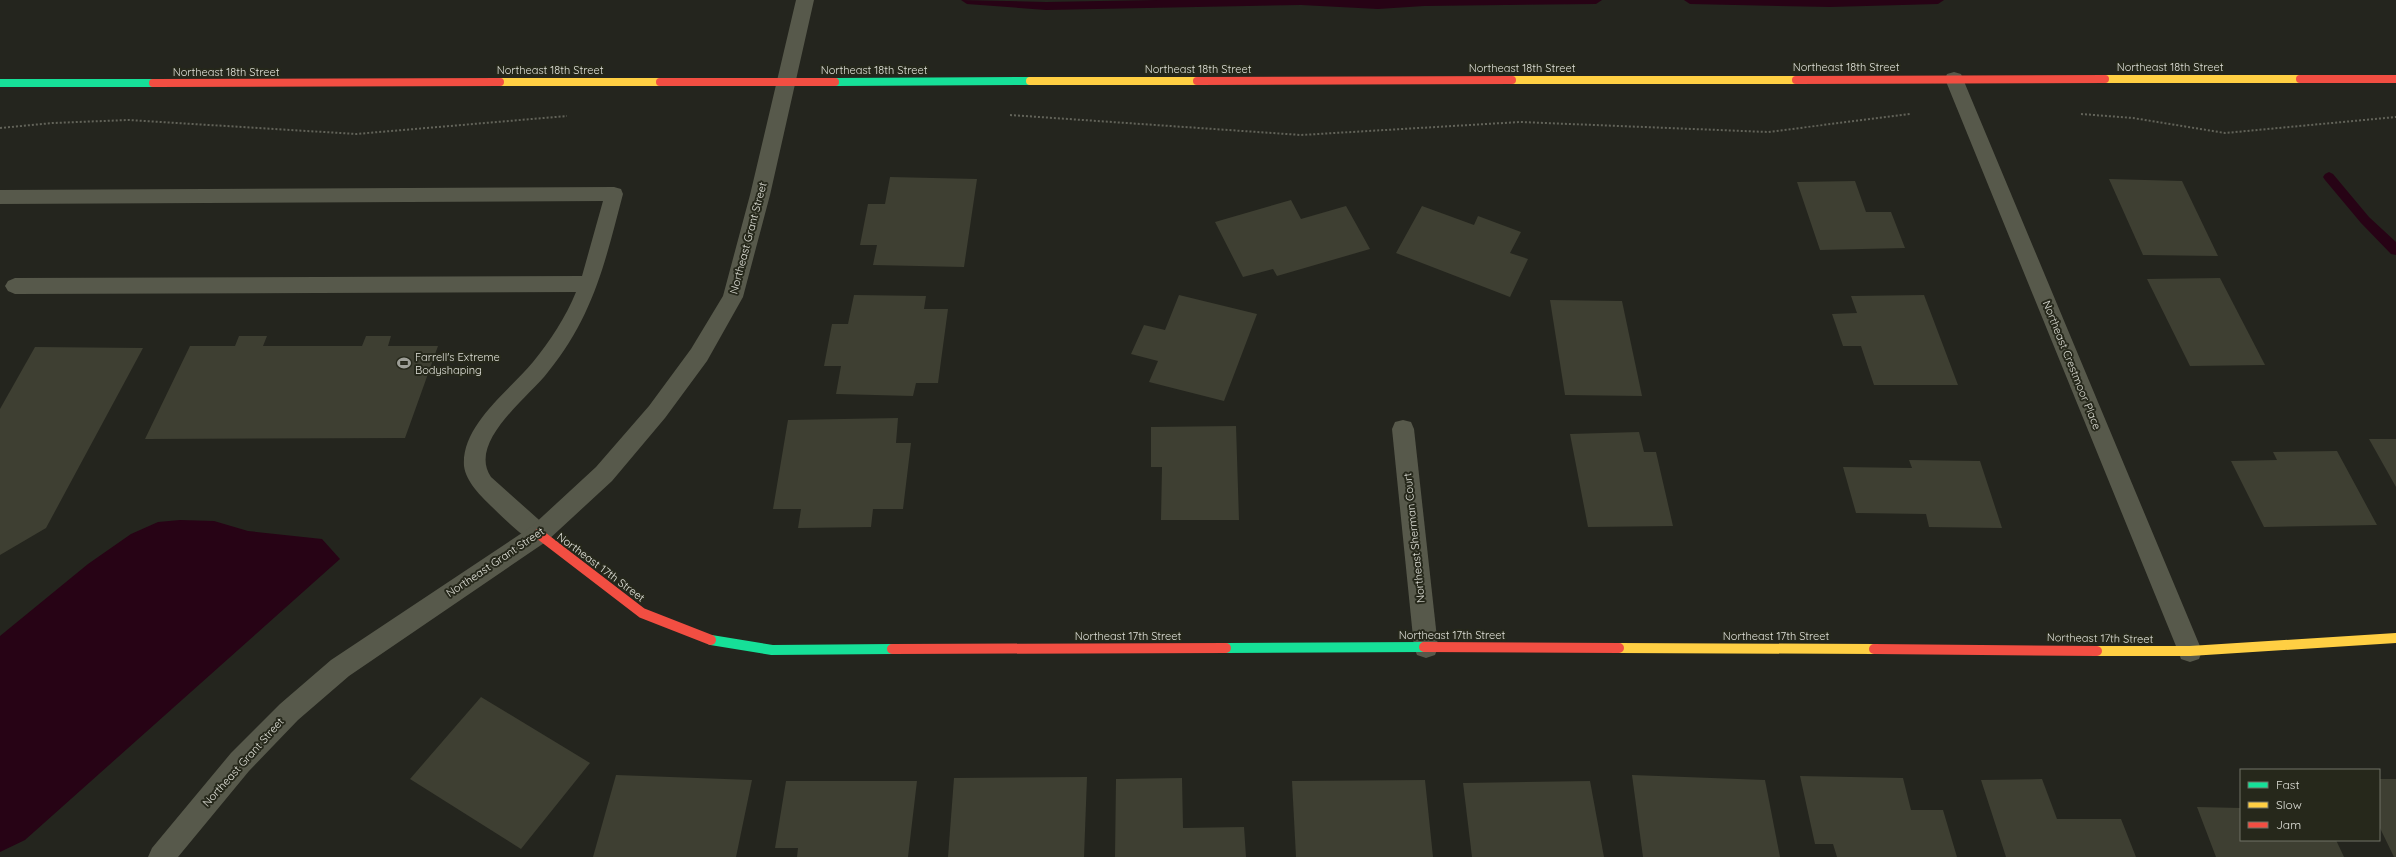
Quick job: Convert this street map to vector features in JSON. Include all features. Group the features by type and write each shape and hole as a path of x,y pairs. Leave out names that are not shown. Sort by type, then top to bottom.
{"main road":[{"name":"Northeast 18th Street","path":"0,83 2396,79"},
{"name":"Northeast 17th Street","path":"539,534 642,613 708,639 772,650 1426,647 2190,651 2396,638"}],"street":[{"name":"Northeast Grant Street","path":"161,857 240,762 289,712 340,668 539,534 604,474 658,412 699,355 733,297 760,195 805,0"},
{"name":"Northeast Crestmoor Place","path":"1954,79 2190,651"},
{"name":"Northeast Sherman Court","path":"1403,429 1426,647"}],"lane":[{"path":"0,197 614,194 583,299 540,368 493,419 478,444 475,468 490,491 539,534"},
{"path":"15,286 588,284"}],"path":[{"path":"1002,115 1301,135 1520,122 1768,132 1929,111 1967,111"},
{"path":"2080,114 2133,118 2225,134 2396,117"},
{"path":"0,128 53,123 128,120 356,134 570,116"}],"shaded area":[{"path":"180,520 214,521 248,531 322,539 340,559 25,840 0,852 0,636 88,564 131,534 158,522"}],"building":[{"path":"890,177 977,179 964,267 873,265 877,245 860,245 868,204 885,204"},
{"path":"2109,179 2182,181 2218,256 2143,255"},
{"path":"1855,181 1866,212 1891,212 1905,248 1820,250 1797,182"},
{"path":"1291,200 1301,219 1346,206 1370,249 1277,276 1273,269 1243,277 1215,222"},
{"path":"1422,206 1474,225 1478,216 1521,232 1510,253 1528,259 1510,297 1396,253"},
{"path":"2220,278 2265,365 2190,366 2147,279"},
{"path":"854,295 926,296 924,309 948,309 938,383 916,383 913,396 836,394 841,366 824,366 832,324 848,324"},
{"path":"1179,295 1257,314 1224,401 1149,382 1158,361 1131,354 1144,325 1165,330"},
{"path":"1924,295 1958,385 1874,385 1861,346 1843,346 1832,314 1857,313 1851,296"},
{"path":"1550,300 1622,301 1642,396 1565,395"},
{"path":"239,336 267,336 263,346 362,346 366,336 391,336 388,346 438,346 405,438 145,439 190,346 235,346"},
{"path":"35,347 143,348 46,528 0,555 0,409"},
{"path":"898,418 896,443 911,443 903,509 873,509 871,527 798,528 801,509 773,509 788,420"},
{"path":"1236,426 1239,520 1161,520 1162,467 1151,467 1151,427"},
{"path":"1639,432 1644,452 1656,452 1673,526 1588,527 1570,434"},
{"path":"2369,439 2396,439 2396,487"},
{"path":"2337,451 2377,525 2264,527 2231,461 2277,460 2273,452"},
{"path":"1909,460 1980,461 2002,528 1929,527 1926,514 1856,513 1843,467 1912,468"},
{"path":"481,697 590,763 521,849 410,779"},
{"path":"616,775 752,780 736,857 593,857"},
{"path":"1632,775 1765,780 1780,857 1643,857"},
{"path":"1800,776 1903,778 1911,810 1943,810 1957,857 1837,857 1833,844 1815,844"},
{"path":"1087,777 1084,857 948,857 954,778"},
{"path":"1182,778 1183,828 1244,827 1246,857 1115,857 1116,779"},
{"path":"2042,779 2057,819 2121,819 2136,857 2006,857 1981,780"},
{"path":"2380,779 2396,779 2396,857 2394,857 2380,828"},
{"path":"1425,780 1433,857 1296,857 1292,781"},
{"path":"786,781 917,781 908,857 797,857 798,848 775,848"},
{"path":"1590,781 1604,857 1472,857 1463,783"},
{"path":"2197,807 2240,808 2240,841 2336,841 2344,857 2216,857"}],"waterway":[{"path":"967,0 1046,6 1301,1 1378,5 1424,2 1596,0"},
{"path":"1690,0 1830,3 1938,0"},
{"path":"2329,177 2365,220 2396,250"}],"traffic: fast":[{"path":"835,82 1030,81"},
{"path":"0,83 153,83"},
{"path":"711,640 772,650 892,649"},
{"path":"1226,648 1424,647"}],"traffic: slow":[{"path":"2105,79 2300,79"},
{"path":"1512,80 1796,80"},
{"path":"1030,81 1197,81"},
{"path":"500,82 660,82"},
{"path":"2097,651 2190,651 2396,638"},
{"path":"1619,648 1874,649"}],"traffic: jam":[{"path":"1796,80 2105,79"},
{"path":"2300,79 2396,79"},
{"path":"1197,81 1512,80"},
{"path":"153,83 500,82"},
{"path":"660,82 835,82"},
{"path":"539,534 642,613 711,640"},
{"path":"1424,647 1619,648"},
{"path":"892,649 1226,648"},
{"path":"1874,649 2097,651"}],"place":[{"name":"Farrell's Extreme Bodyshaping","path":"404,363"}]}
